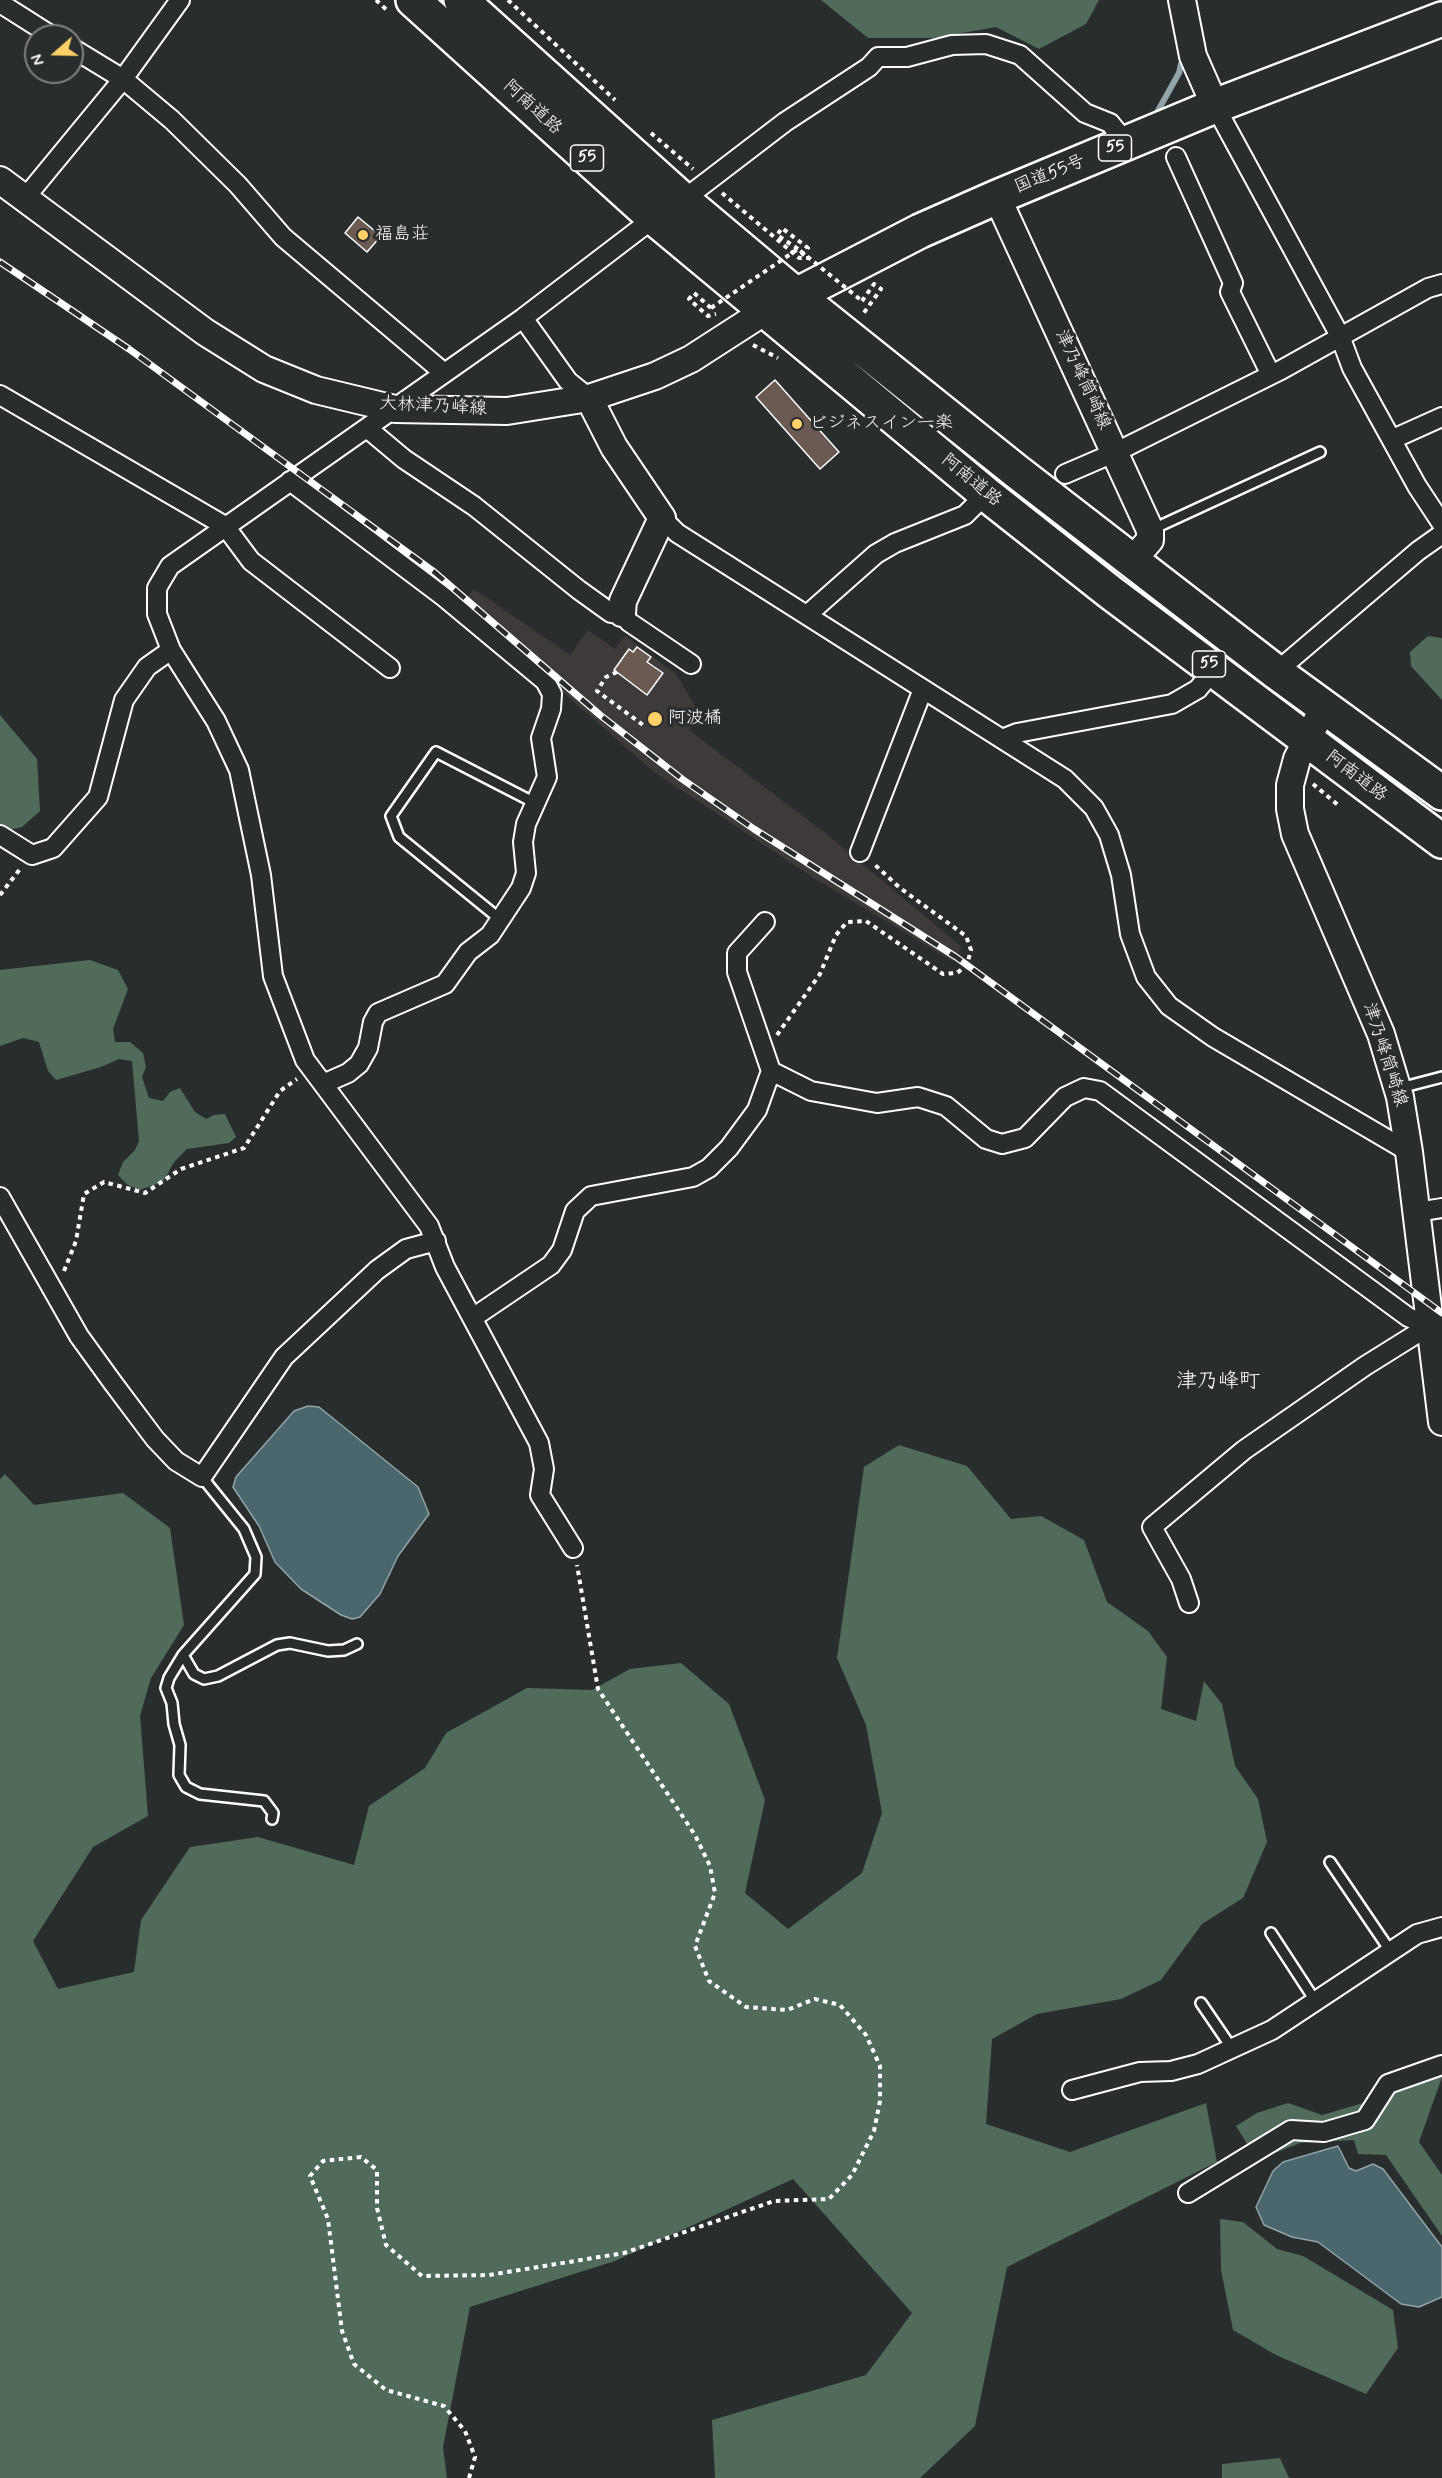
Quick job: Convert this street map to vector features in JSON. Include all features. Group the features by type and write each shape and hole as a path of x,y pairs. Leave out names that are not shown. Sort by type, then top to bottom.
{"highway":[{"name":"阿南道路","path":"413,0 654,218 986,495 1110,592 1215,668 1442,841"},
{"name":"阿南道路","path":"461,0 696,191 796,295 1132,561 1276,672 1442,793"},
{"name":"国道55号","path":"766,310 997,197 1215,106 1442,19"}],"main road":[{"path":"1182,0 1193,56 1215,106"},
{"name":"大林津乃峰線","path":"0,180 205,332 264,369 316,390 395,409 507,411 589,398 655,376 691,358 766,310"},
{"name":"津乃峰筒崎線","path":"997,197 1150,530"},
{"path":"589,398 614,447 662,518 623,601 622,613"},
{"path":"1132,561 1149,540 1150,530"},
{"name":"津乃峰筒崎線","path":"1324,707 1306,739 1290,785 1290,809 1295,834 1381,1034 1398,1089 1417,1212 1433,1284 1430,1326 1442,1422"}],"street":[{"path":"24,198 123,79 180,0"},
{"path":"0,3 33,24"},
{"path":"696,191 785,122 869,67 878,57 907,57 952,45 986,44 1020,55 1085,113 1110,123 1127,144"},
{"path":"84,55 123,79 172,120 238,185 283,237 443,372"},
{"path":"1215,106 1340,336 1352,368 1417,486 1442,524"},
{"path":"1176,157 1233,283 1230,292 1271,375"},
{"path":"573,1548 540,1495 544,1469 539,1443 527,1415 504,1381 474,1317 445,1267 429,1226 305,1060 273,976 261,875 239,770 216,721 171,650 157,614 157,588 170,566 395,409 443,372 523,318 654,218"},
{"path":"1065,474 1116,452 1271,375 1428,288 1442,284"},
{"path":"523,318 568,381 589,398"},
{"path":"0,395 225,526 251,561 390,668"},
{"path":"1393,439 1442,417"},
{"path":"367,428 404,459 474,506 595,602 611,613 622,613 629,622 691,664"},
{"path":"290,481 444,597 545,681 552,694 551,709 541,738 547,777 526,824 523,842 526,873 521,888 501,920 482,944 468,952 445,984 378,1013 373,1022 368,1048 359,1064 348,1074 323,1084"},
{"path":"807,615 876,554 895,543 965,515 986,495"},
{"path":"662,518 677,533 1065,779 1094,808 1109,836 1121,875 1130,934 1146,977 1169,1006 1214,1037 1409,1152"},
{"path":"1276,672 1418,551 1442,534"},
{"path":"0,836 32,855 53,848 98,796 124,700 147,667 171,650"},
{"path":"1002,739 1017,733 1172,704 1198,689 1215,668"},
{"path":"860,852 923,689"},
{"path":"474,1317 551,1265 562,1250 575,1211 591,1196 693,1177 709,1167 729,1148 757,1110 771,1071 737,972 736,953 765,922"},
{"path":"771,1071 811,1091 877,1103 918,1097 946,1106 986,1139 1002,1144 1025,1138 1065,1097 1084,1088 1100,1091 1408,1317 1430,1326"},
{"path":"0,1197 79,1336 155,1439 176,1461 202,1478 245,1410 292,1349 377,1270 406,1249 436,1241"},
{"path":"1417,1212 1442,1208"},
{"path":"1189,1603 1182,1579 1152,1527 1253,1443 1365,1366 1430,1326"},
{"path":"1071,2090 1140,2072 1171,2071 1198,2064 1272,2030 1417,1934 1441,1929"},
{"path":"1188,2193 1291,2130 1324,2132 1365,2120 1388,2084 1442,2065"}],"lane":[{"path":"1150,530 1320,452"},
{"path":"501,920 399,837 391,816 436,752 535,803"},
{"path":"1398,1089 1442,1077"},
{"path":"202,1478 244,1529 256,1557 255,1575 183,1655 166,1688 172,1703 174,1724 180,1745 179,1775 186,1787 201,1794 264,1801 273,1813 272,1819"},
{"path":"183,1655 194,1674 204,1679 218,1676 277,1645 290,1643 328,1651 344,1650 357,1644"},
{"path":"1330,1862 1392,1952"},
{"path":"1270,1933 1316,2002"},
{"path":"1201,2003 1231,2047"}],"path":[{"path":"508,0 617,102"},
{"path":"650,132 696,191 798,258 836,257 856,264"},
{"path":"798,258 808,248 782,228 777,235 798,249 862,301 874,284 881,289 863,314"},
{"path":"716,314 708,316 689,299 694,293 711,308 798,249"},
{"path":"617,672 606,677 597,691 644,725 641,728"},
{"path":"765,1053 820,974 836,935 847,922 866,921 943,974 957,973 967,965 971,950 966,936 900,888 860,852"},
{"path":"0,895 32,855"},
{"path":"55,1294 76,1241 84,1194 104,1182 145,1193 182,1169 244,1148 280,1091 312,1069"},
{"path":"469,2478 475,2457 465,2431 444,2406 386,2390 354,2364 342,2331 328,2219 310,2176 323,2161 361,2157 377,2170 377,2208 386,2245 422,2276 489,2274 624,2253 774,2201 829,2199 852,2175 874,2131 880,2102 880,2066 866,2035 840,2005 815,2000 787,2010 746,2007 709,1981 695,1946 715,1893 710,1866 695,1835 598,1689 573,1548"}],"shaded area":[{"path":"474,589 570,655 588,630 615,649 625,636 676,674 699,712 689,730 824,832 962,947 952,961 814,878 654,772 462,604"}],"green space":[{"path":"821,0 1099,0 1086,24 1039,49 996,27 934,38 868,38"},
{"path":"1428,636 1442,638 1442,700 1411,666 1410,652"},
{"path":"0,715 37,759 40,811 22,827 0,832"},
{"path":"90,960 118,970 128,989 113,1029 115,1042 130,1042 143,1053 146,1067 142,1077 149,1098 163,1101 170,1092 180,1088 195,1112 206,1119 214,1115 225,1114 236,1137 229,1143 187,1149 174,1162 163,1182 139,1190 128,1185 118,1175 123,1162 135,1150 139,1141 132,1061 119,1059 101,1067 56,1080 48,1071 39,1042 23,1038 0,1046 0,970"},
{"path":"899,1445 967,1466 1011,1519 1041,1516 1084,1540 1107,1602 1148,1631 1167,1657 1161,1709 1196,1721 1204,1681 1222,1704 1235,1766 1258,1799 1267,1842 1243,1898 1202,1924 1161,1980 1121,1999 1037,2014 992,2039 986,2124 1070,2152 1206,2103 1217,2162 1007,2267 975,2426 920,2478 715,2478 712,2420 866,2375 912,2313 793,2179 615,2261 470,2307 443,2447 447,2478 0,2478 0,1479 5,1474 34,1505 123,1493 170,1528 184,1625 151,1678 140,1716 148,1816 93,1847 33,1941 58,1989 134,1972 141,1920 190,1847 258,1837 354,1865 369,1806 425,1768 446,1733 527,1688 592,1690 630,1669 681,1663 729,1704 765,1800 745,1893 788,1929 862,1873 882,1813 866,1725 837,1658 864,1467"},
{"path":"1442,2077 1419,2142 1442,2175 1442,2236 1386,2155 1358,2154 1354,2140 1300,2143 1257,2160 1236,2126 1257,2113 1288,2103 1322,2115 1360,2104 1413,2080"},
{"path":"1220,2219 1243,2222 1277,2249 1303,2256 1393,2310 1398,2348 1366,2394 1276,2355 1233,2330 1221,2270"},
{"path":"1280,2458 1289,2478 1222,2478 1222,2464"}],"water":[{"path":"308,1406 319,1407 418,1487 429,1514 398,1556 380,1594 360,1617 352,1619 341,1615 301,1589 275,1562 259,1526 233,1487 236,1477 294,1411"},
{"path":"1338,2146 1349,2168 1356,2171 1373,2164 1383,2169 1442,2247 1442,2297 1419,2307 1401,2304 1318,2242 1292,2237 1264,2225 1256,2207 1273,2171 1283,2162"}],"building":[{"name":"福島荘","path":"358,217 381,236 367,252 345,233"},
{"name":"ビジネスイン一楽","path":"775,380 839,452 820,469 756,397"},
{"path":"637,647 651,657 647,662 663,673 647,695 614,670 629,649 633,652"}],"waterway":[{"path":"1155,116 1179,73 1181,64"}],"railway":[{"path":"0,262 129,349 433,571 600,715 682,779 754,829 956,957 1442,1313"}],"place":[{"name":"福島荘","path":"363,235"},
{"name":"ビジネスイン一楽","path":"797,424"},
{"name":"阿波橘","path":"655,719"}],"district":[{"name":"津乃峰町","path":"1218,1383"}]}
